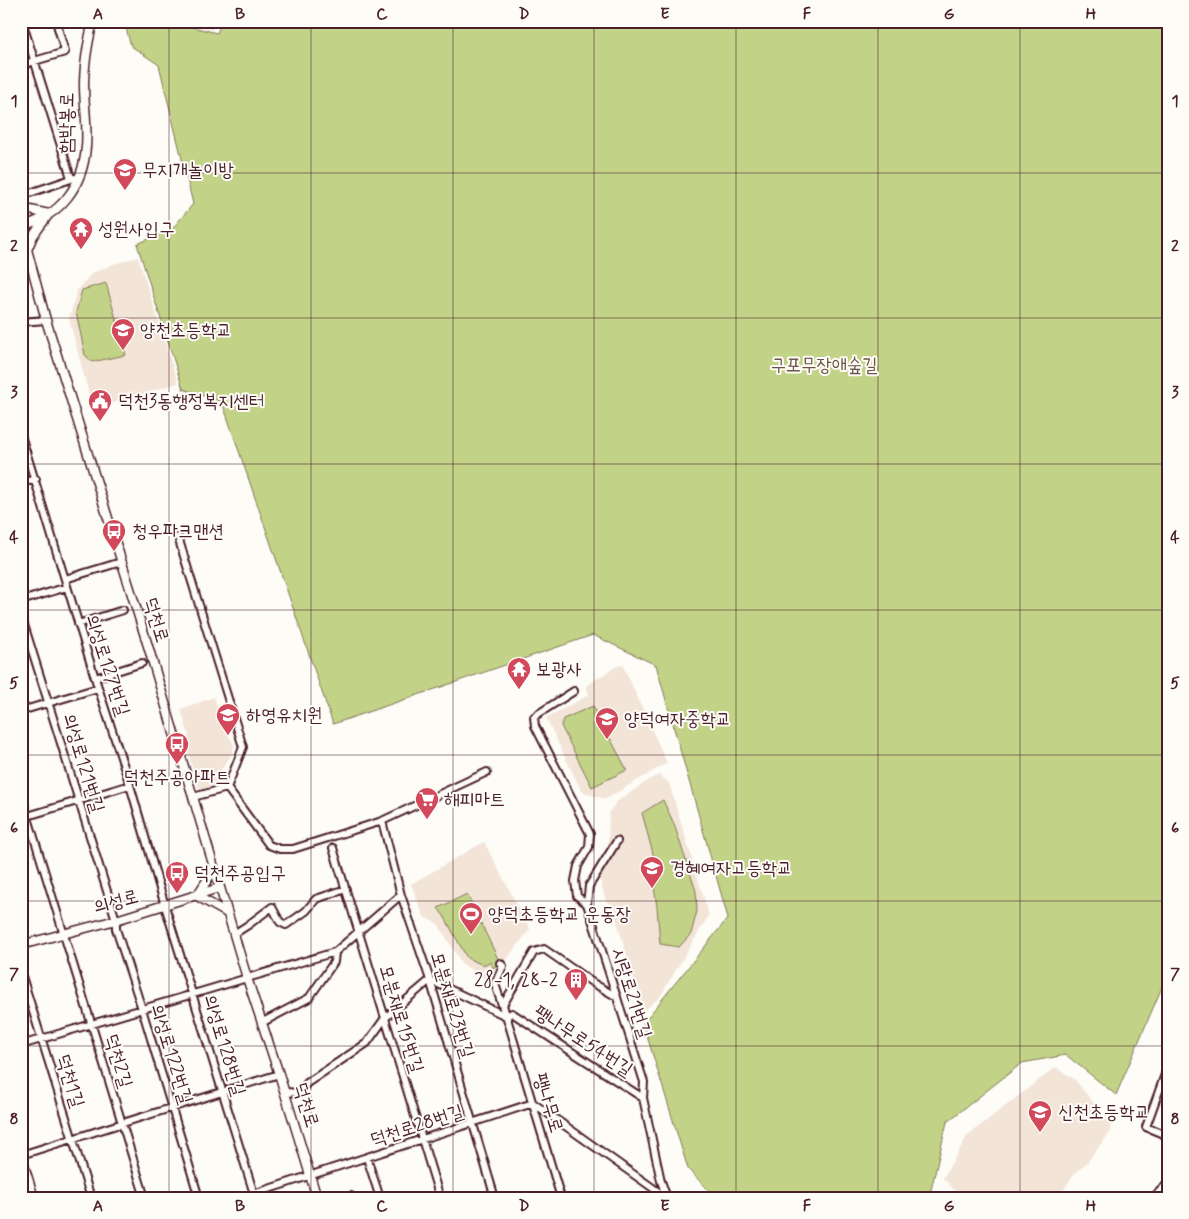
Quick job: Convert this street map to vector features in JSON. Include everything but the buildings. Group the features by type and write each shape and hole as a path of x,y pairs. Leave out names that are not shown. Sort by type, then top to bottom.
{"main road":[{"name":"함박봉로","path":"21,227 31,224 57,210 67,199 86,147 85,68 93,21"},
{"path":"21,208 49,214 33,236 27,250"},
{"name":"덕천로","path":"21,227 46,320 247,978 280,1074 317,1198"},
{"path":"214,869 197,896 228,913"},
{"name":"의성로","path":"21,944 116,920 220,888"},
{"path":"21,1156 34,1198"},
{"path":"21,1189 24,1198"}],"street":[{"path":"21,196 74,179 22,21"},
{"path":"21,65 64,52 56,21"},
{"path":"21,322 46,320"},
{"name":"의성로127번길","path":"21,434 36,479 64,579 130,785 165,906"},
{"path":"21,483 36,479"},
{"path":"178,537 243,747 227,788"},
{"path":"64,579 121,562"},
{"path":"21,601 67,587"},
{"path":"78,624 123,610"},
{"name":"의성로121번길","path":"21,615 116,920"},
{"path":"95,678 142,663"},
{"path":"21,711 98,688"},
{"name":"시랑로21번길","path":"574,692 534,717 535,726 590,834 589,847 578,866 575,881 577,896 587,904 644,1082 643,1098 661,1181 667,1198"},
{"path":"227,788 269,845 280,849 293,849 382,821 487,772"},
{"path":"24,817 130,785"},
{"path":"192,797 227,788"},
{"name":"덕천2길","path":"21,795 24,817 64,932 144,1198"},
{"name":"모분재로23번길","path":"382,821 401,895 430,980 496,1198"},
{"path":"587,904 589,886 617,841"},
{"name":"모분재로15번길","path":"333,848 440,1198"},
{"path":"234,934 272,906 280,922 286,925 306,911 316,899 346,889"},
{"path":"21,1045 334,952 401,895"},
{"name":"의성로128번길","path":"165,906 254,1194"},
{"name":"의성로122번길","path":"116,920 116,929 199,1198"},
{"name":"팽나무로","path":"561,1198 503,1005 534,952 544,949 617,997"},
{"path":"262,1022 309,998 334,962 334,952"},
{"name":"팽나무로","path":"500,964 503,966 495,984 506,1016"},
{"name":"덕천1길","path":"21,973 91,1198"},
{"path":"285,1092 300,1093 307,1084 367,1043 385,1018 430,980 506,1016"},
{"name":"팽나무로54번길","path":"506,1016 512,1013 643,1098"},
{"path":"1168,1066 1146,1126 1168,1136"},
{"path":"21,1156 280,1074"},
{"path":"532,1104 667,1198"},
{"name":"덕천로28번길","path":"241,1198 532,1104"},
{"path":"367,1158 380,1198"},
{"path":"1153,1198 1168,1183"}],"shaded area":[{"path":"168,21 218,21 212,30"},
{"name":"양천초등학교","path":"138,257 178,383 109,404 90,398 69,319 77,290 92,273"},
{"name":"양덕여자중학교","path":"623,665 667,763 606,799 582,792 546,718 589,695 586,686 615,667"},
{"path":"214,697 224,728 234,744 233,752 221,770 222,784 199,790 184,740 189,736 181,709"},
{"name":"경혜여자고등학교","path":"659,775 669,783 709,915 659,998 643,1011 612,904 606,901 599,876 608,844 609,813 616,802"},
{"path":"484,842 530,929 490,981 462,964 438,924 424,917 411,884"},
{"name":"신천초등학교","path":"1056,1067 1075,1080 1110,1123 1111,1131 1088,1161 1073,1175 1059,1198 962,1198 943,1178 968,1135"}],"green space":[{"name":"구포무장애숲길","path":"124,21 168,21 217,33 222,21 1168,21 1168,973 1116,1095 1066,1055 1022,1063 947,1122 931,1190 936,1198 716,1198 688,1169 643,1023 728,918 656,665 593,635 333,724 222,402 183,389 137,244 172,229 193,204 159,65 131,46"},
{"path":"106,283 126,355 92,362 85,355 76,312 82,290"},
{"path":"593,706 627,770 592,787 561,726 563,719"},
{"path":"663,800 674,824 696,891 697,911 691,934 679,947 660,944 652,873 656,865 642,813"},
{"name":"양덕초등학교 운동장","path":"467,894 500,963 493,968 490,962 483,965 467,958 438,908"}],"place":[{"name":"무지개놀이방","path":"125,191"},
{"name":"성원사입구","path":"81,250"},
{"name":"양천초등학교","path":"123,351"},
{"name":"덕천3동행정복지센터","path":"100,422"},
{"name":"청우파크맨션","path":"114,552"},
{"name":"보광사","path":"519,690"},
{"name":"하영유치원","path":"228,736"},
{"name":"양덕여자중학교","path":"607,740"},
{"name":"덕천주공아파트","path":"177,765"},
{"name":"해피마트","path":"427,820"},
{"name":"경혜여자고등학교","path":"652,889"},
{"name":"덕천주공입구","path":"177,894"},
{"name":"양덕초등학교 운동장","path":"471,935"},
{"name":"28-1, 28-2","path":"576,1001"},
{"name":"신천초등학교","path":"1040,1133"}]}
